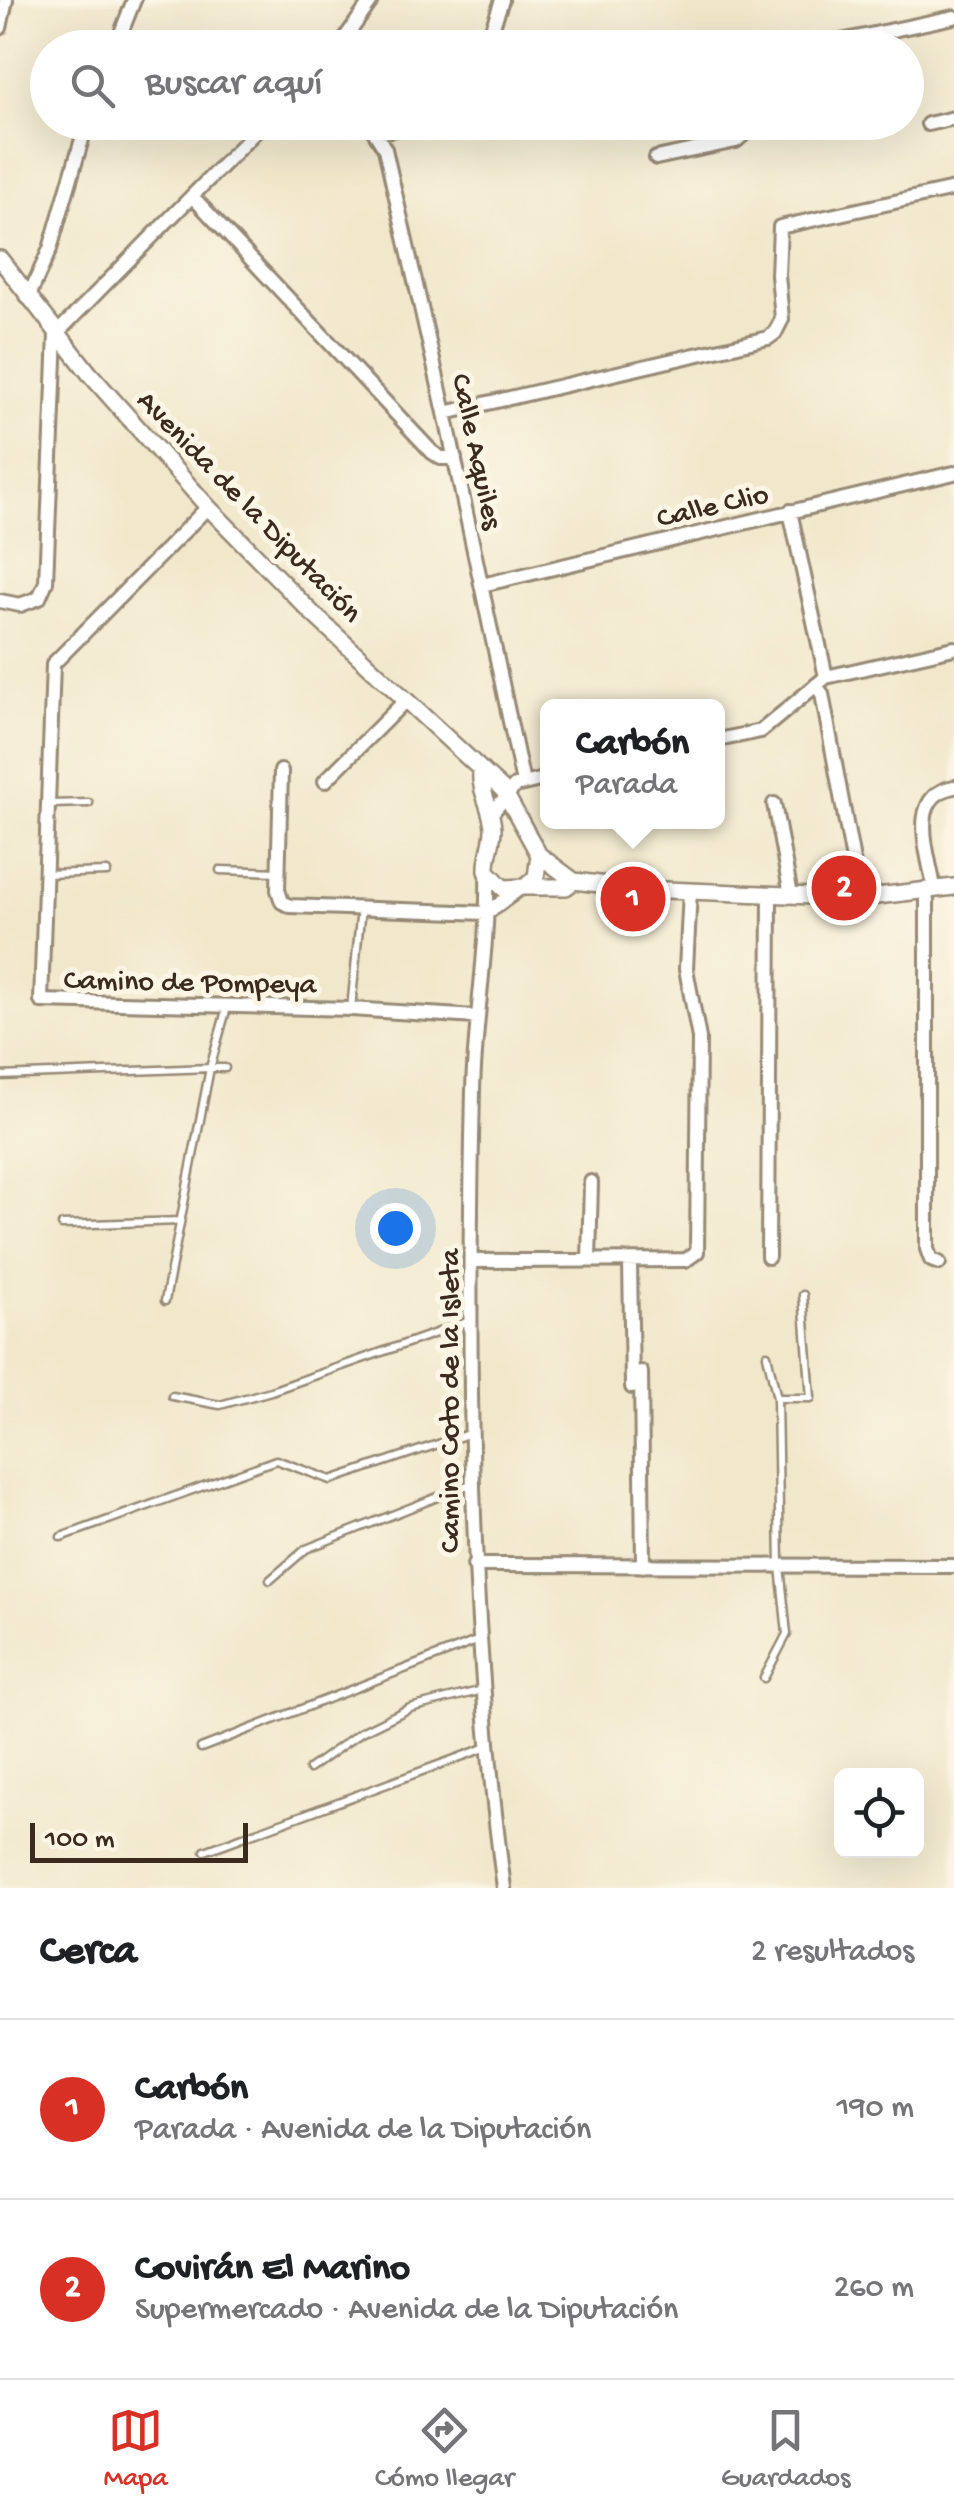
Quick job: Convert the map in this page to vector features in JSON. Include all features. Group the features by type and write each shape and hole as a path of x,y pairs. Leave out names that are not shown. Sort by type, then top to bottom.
{"street":[{"path":"0,28 6,0"},
{"path":"122,30 134,0"},
{"path":"351,30 372,0"},
{"path":"492,30 502,0"},
{"path":"893,30 954,17"},
{"path":"928,124 954,118"},
{"path":"28,298 50,249 82,140"},
{"path":"0,600 20,604 39,598 46,582 56,334 247,140"},
{"name":"Calle Aquiles","path":"379,140 446,413 523,783"},
{"path":"656,158 738,140"},
{"path":"446,413 768,338 780,327 782,319 778,276 780,227 954,189"},
{"path":"192,196 432,452 442,458 455,458"},
{"name":"Avenida de la Diputación","path":"1,261 56,334 208,507 404,702 481,772 488,774 506,794 535,848 574,881"},
{"name":"Calle Clio","path":"482,584 954,473"},
{"name":"Camino de Pompeya","path":"208,507 53,664 41,1001 476,1016"},
{"path":"790,511 860,898"},
{"path":"725,738 760,731 821,681 954,648"},
{"path":"325,781 404,702"},
{"path":"281,772 278,894 286,904 486,913 540,870 535,848 510,836 491,848"},
{"path":"481,772 491,814 488,870 502,888 566,887 574,881 690,891 860,898 954,886"},
{"path":"491,814 506,794 523,783 540,780"},
{"path":"939,1263 931,1260 926,1249 929,889 924,812 934,795 954,787"},
{"path":"774,804 791,895"},
{"name":"Camino Coto de la Isleta","path":"488,870 476,1016 470,1321 472,1483 474,1565 504,1888"},
{"path":"471,1261 686,1260 699,1248 699,1038 686,969 690,891"},
{"path":"768,1257 770,894"},
{"path":"589,1262 591,1182"},
{"path":"630,1262 634,1450"},
{"path":"641,1372 643,1566"},
{"path":"474,1565 954,1566"}],"lane":[{"path":"46,804 89,803"},
{"path":"220,870 279,872"},
{"path":"44,874 107,872"},
{"path":"351,1009 361,906"},
{"path":"165,1301 210,1068 228,1006"},
{"path":"0,1076 225,1068"},
{"path":"62,1225 181,1221"},
{"path":"778,1398 811,1398 803,1295"},
{"path":"172,1396 220,1404 270,1391 470,1321"},
{"path":"764,1678 787,1634 780,1566 778,1398 767,1355"},
{"path":"62,1537 276,1460 332,1480 472,1433"},
{"path":"270,1580 306,1549 472,1483"},
{"path":"201,1748 481,1639"},
{"path":"309,1769 361,1732 410,1708 485,1689"},
{"path":"205,1851 490,1746"}],"place":[{"name":"Covirán El Marino","path":"844,888"},
{"name":"Carbón","path":"633,899"}]}
